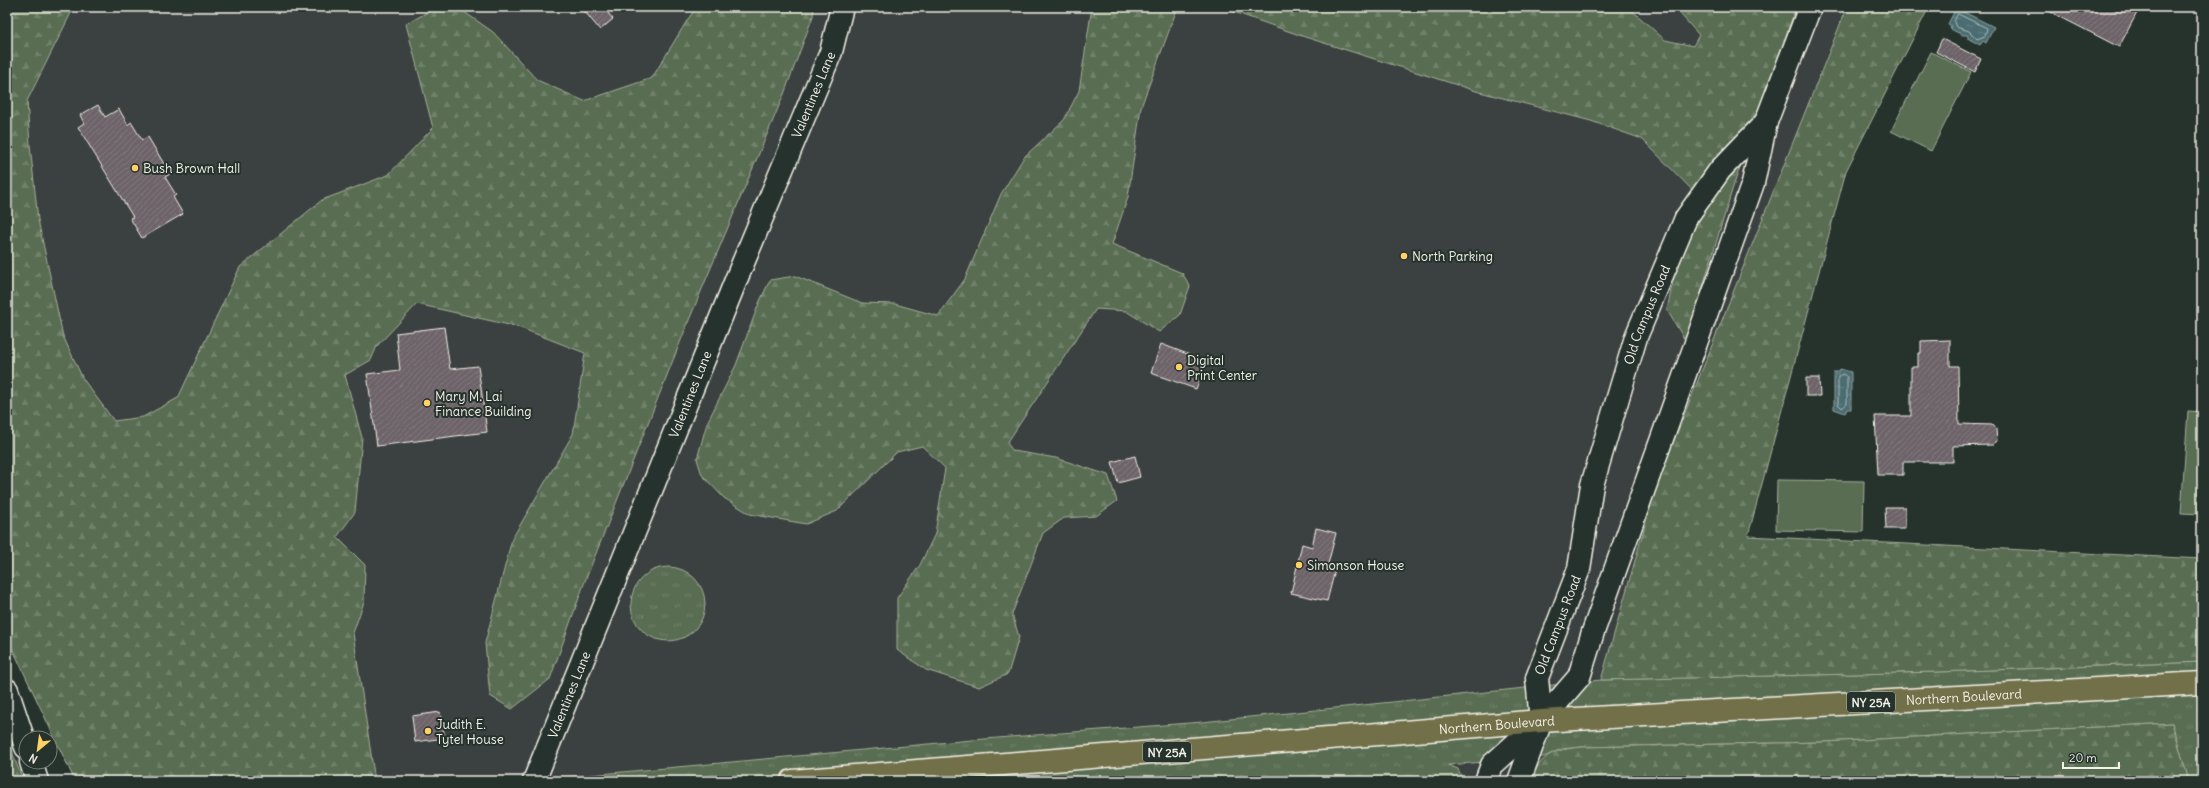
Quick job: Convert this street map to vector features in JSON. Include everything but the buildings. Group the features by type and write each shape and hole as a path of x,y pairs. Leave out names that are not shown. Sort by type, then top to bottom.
{"main road":[{"name":"Northern Boulevard","path":"792,781 1541,721 2202,683"}],"street":[{"name":"Valentines Lane","path":"534,781 738,275 831,52 842,7"},
{"name":"Old Campus Road","path":"1541,721 1579,678 1593,632 1690,356 1753,183 1766,122 1810,7"},
{"name":"Old Campus Road","path":"1541,721 1536,678 1579,568 1592,485 1636,337 1686,218 1720,170 1766,122"},
{"path":"7,690 20,730"},
{"path":"1486,781 1492,765 1541,721"},
{"path":"1519,781 1541,721"},
{"path":"34,770 37,781"}],"shaded area":[{"path":"7,7 1847,7 1657,483 1601,680 1202,722 972,740 524,781 75,781 58,745 58,730 51,730 7,637"},
{"path":"1544,757 1531,781 1249,781"}],"green space":[{"path":"7,7 74,7 27,101 30,145 38,220 63,336 83,379 114,421 143,417 178,398 240,267 322,200 388,175 433,128 406,24 437,7 457,7 493,32 537,80 584,101 652,78 697,7 814,7 813,16 784,94 689,320 585,581 550,679 512,709 490,696 485,643 512,539 573,434 585,353 518,327 417,304 377,346 371,360 345,375 362,438 355,512 337,537 365,565 364,602 353,633 375,781 75,781 58,745 58,730 51,730 7,637"},
{"path":"1092,7 1195,7 1177,9 1141,107 1128,197 1112,244 1182,273 1190,286 1180,315 1159,332 1126,311 1096,309 1007,443 1013,451 1056,458 1108,475 1117,501 1096,516 1064,518 1043,533 1012,614 1019,637 1008,674 979,687 926,670 897,650 897,598 920,565 935,534 945,468 922,446 897,452 837,511 806,524 750,514 724,498 702,475 697,459 707,423 736,365 759,303 770,280 795,276 862,303 895,304 938,316 965,279 1001,194 1024,157 1064,120 1079,91"},
{"path":"1220,7 1628,7 1665,40 1693,46 1699,35 1674,7 1796,7 1733,187 1686,342 1667,310 1674,277 1704,202 1642,139 1591,121 1476,91 1302,36"},
{"path":"1847,7 1929,7 1846,171 1748,536 2202,559 2202,662 1938,672 1601,680 1657,483"},
{"path":"1931,52 1971,72 1931,151 1891,131"},
{"path":"2188,411 2202,412 2202,514 2181,513"},
{"path":"1777,480 1864,481 1863,532 1776,530"},
{"path":"661,567 675,567 689,573 699,583 705,597 705,611 699,625 689,635 675,641 661,641 647,635 637,625 631,611 631,597 637,583 647,573"},
{"path":"2202,662 2202,781 2189,781 2172,723 1824,742 1582,747 1561,749 1544,757 1448,765 1458,769 1463,781 524,781 972,740 1202,722 1601,680 1938,672"},
{"path":"2172,723 2189,781 1531,781 1539,764 1550,755 1564,750 1582,747 1824,742"},
{"path":"7,738 23,781 7,781"}],"water":[{"path":"1956,8 1994,27 1986,43 1983,41 1980,45 1969,39 1967,35 1963,35 1950,29 1951,26 1948,24"},
{"path":"1840,369 1851,372 1851,409 1847,409 1845,413 1834,409 1834,372 1838,372"}],"place":[{"name":"Bush Brown Hall","path":"135,168"},
{"name":"North Parking","path":"1404,256"},
{"name":"Digital Print Center","path":"1179,367"},
{"name":"Mary M. Lai Finance Building","path":"427,403"},
{"name":"Simonson House","path":"1299,565"},
{"name":"Judith E. Tytel House","path":"428,731"}]}
